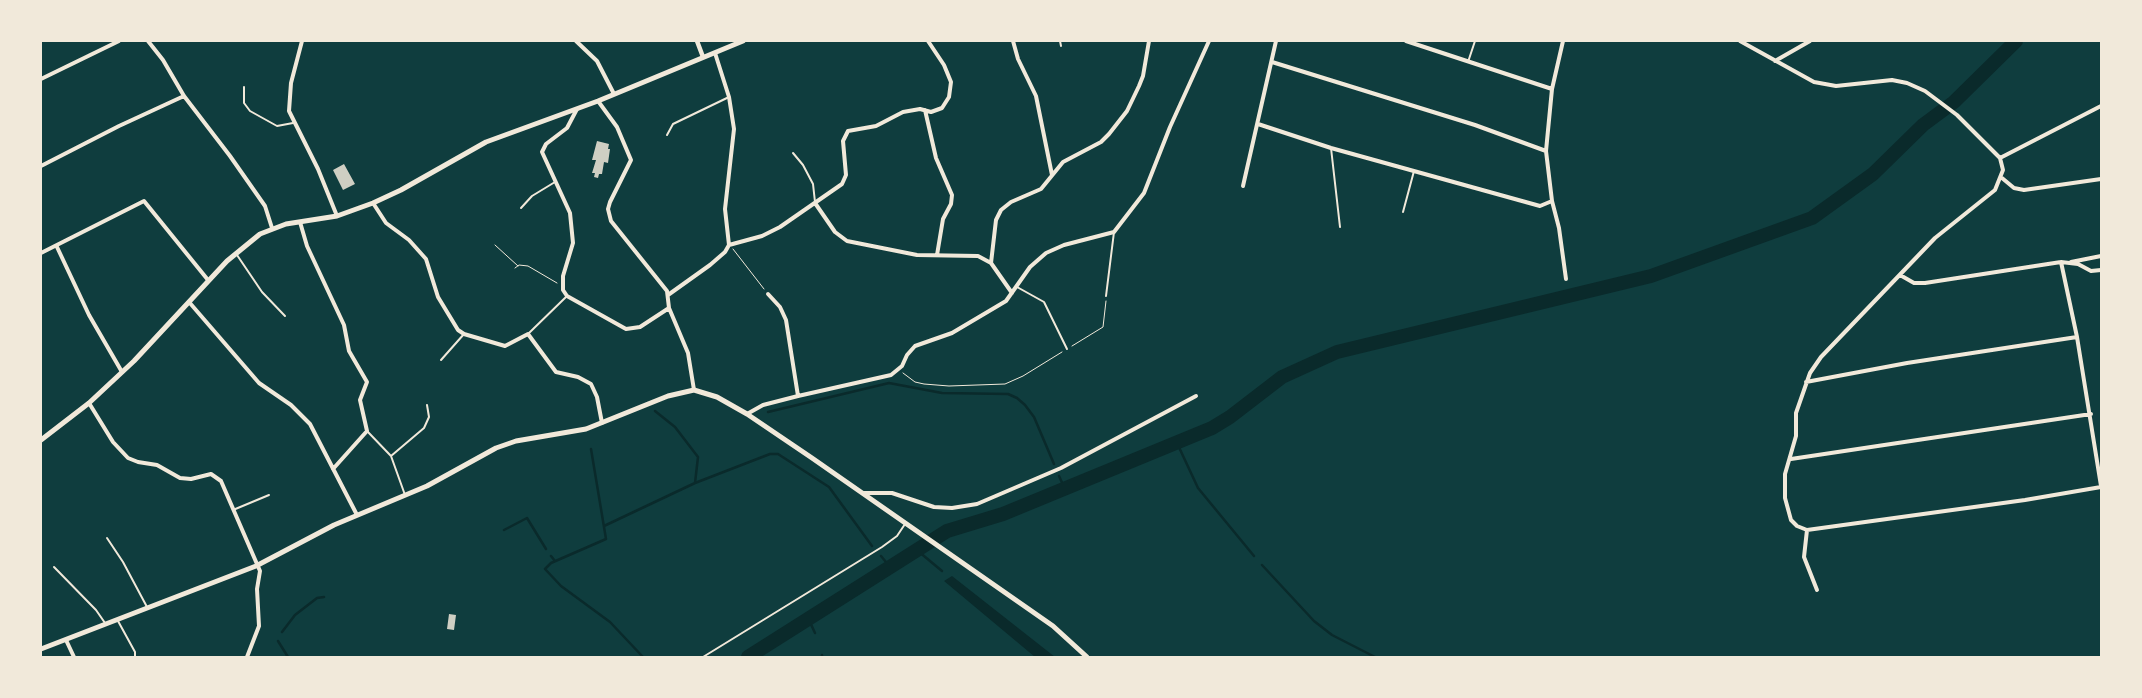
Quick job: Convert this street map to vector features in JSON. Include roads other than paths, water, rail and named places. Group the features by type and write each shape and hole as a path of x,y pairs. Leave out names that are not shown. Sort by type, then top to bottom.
{"main road":[{"path":"41,440 89,403 122,372 208,280 250,240 272,228 336,216 373,203 414,184 486,142 598,101 743,41"},
{"path":"41,649 118,621 256,566 357,515 406,497 496,448 516,442 559,436 602,423 668,396 694,390 717,397 747,414 915,528 1053,626 1087,657"}],"street":[{"path":"41,78 120,41"},
{"path":"148,41 163,60 184,96 265,206 272,228"},
{"path":"302,41 288,98 289,111 293,124 318,169 336,216"},
{"path":"576,41 597,61 614,94"},
{"path":"697,41 703,57"},
{"path":"729,245 769,233 795,218 842,184 845,178 843,141 848,131 855,128 876,126 902,112 925,110 931,112 942,108 951,89 948,75 928,41"},
{"path":"1013,41 1018,59 1036,96 1052,175"},
{"path":"991,263 996,220 1001,210 1011,202 1040,189 1062,162 1101,142 1127,111 1143,76 1149,41"},
{"path":"747,414 763,405 872,381 891,375 900,368 910,350 915,346 959,329 997,307 1017,287 1030,267 1053,249 1076,241 1114,232 1144,193 1170,127 1210,41"},
{"path":"1243,186 1276,41"},
{"path":"1406,41 1552,89"},
{"path":"1564,41 1552,89 1546,151 1552,201 1559,228 1566,279"},
{"path":"1740,41 1800,76 1825,85 1892,80 1907,83 1925,91 1957,115 2000,158 2002,178 1995,190 1935,238 1821,357 1806,382 1796,413 1796,436 1785,474 1785,498 1788,514 1797,526 1807,530 2025,500 2101,486 2091,414 2061,262"},
{"path":"1774,61 1810,41"},
{"path":"668,294 710,265 726,252 729,245 724,209 734,129 729,97 715,52"},
{"path":"1272,62 1475,125 1546,151"},
{"path":"41,166 111,130 184,96"},
{"path":"598,101 616,126 630,160 610,202 608,209 611,221 630,248 661,283 668,294 669,308 685,344 694,390"},
{"path":"2000,158 2101,106"},
{"path":"577,109 567,128 543,148 546,162 568,206 573,238 562,285 567,296 617,325 632,329 640,327 669,308"},
{"path":"925,110 936,158 952,195 951,204 943,219 937,255"},
{"path":"1258,124 1331,148 1540,206 1552,201"},
{"path":"2002,178 2014,188 2024,190 2101,179"},
{"path":"41,254 144,202 208,280"},
{"path":"373,203 386,223 409,240 426,259 438,298 454,326 464,334 505,346 528,334 556,372 578,377 591,384 597,397 602,423"},
{"path":"815,203 835,232 847,241 917,255 978,256 991,263 1012,293"},
{"path":"300,222 307,246 344,325 349,351 365,377 366,387 360,400 367,431 333,470"},
{"path":"57,247 89,315 122,372"},
{"path":"1900,275 1914,283 1926,283 2101,256"},
{"path":"2071,262 2091,271 2101,270"},
{"path":"768,294 780,307 786,320 798,396"},
{"path":"189,302 260,383 302,414 318,436 333,470 357,515"},
{"path":"1806,382 1907,363 2077,337"},
{"path":"863,493 892,493 934,507 952,508 977,504 1060,468 1196,396"},
{"path":"89,403 113,442 128,458 138,462 157,465 180,478 191,479 206,474 215,476 221,481 260,576 257,589 258,626 247,657"},
{"path":"1791,458 2091,414"},
{"path":"1807,530 1804,557 1817,590"},
{"path":"66,640 74,657"}],"lane":[{"path":"1060,41 1061,46"},
{"path":"1468,62 1475,41"},
{"path":"244,87 244,103 250,111 277,126 293,124"},
{"path":"667,135 673,124 729,97"},
{"path":"1331,148 1340,227"},
{"path":"793,153 803,165 813,184 815,203"},
{"path":"1403,212 1414,171"},
{"path":"521,208 532,196 555,182"},
{"path":"1106,296 1114,232"},
{"path":"235,253 262,292 285,316"},
{"path":"1017,287 1044,302 1067,349"},
{"path":"528,334 567,296"},
{"path":"442,360 464,334"},
{"path":"391,456 424,428 429,417 427,405"},
{"path":"367,431 391,456 406,497"},
{"path":"233,510 269,495"},
{"path":"704,657 882,548 897,536 906,522"},
{"path":"107,538 123,562 148,609"},
{"path":"54,567 96,610 106,625"},
{"path":"118,621 135,657"}],"water":[{"path":"952,576 1055,657 1035,657 944,581"}],"waterway":[{"path":"748,657 947,531 1003,514 1212,428 1230,417 1282,377 1337,352 1651,276 1812,218 1873,174 1923,125 1954,102 2016,41"},
{"path":"768,412 889,383 942,393 1008,394 1017,398 1025,405 1034,417 1054,464"},
{"path":"604,526 695,483 698,457 675,427 655,411"},
{"path":"1177,443 1198,488 1254,556"},
{"path":"591,449 606,539 551,563 545,569 561,586 610,622 643,657"},
{"path":"695,483 770,454 778,454 829,487 872,546"},
{"path":"1059,476 1065,489"},
{"path":"504,530 527,518 546,549"},
{"path":"918,551 942,571"},
{"path":"551,556 555,561"},
{"path":"881,556 891,568"},
{"path":"1262,565 1314,621 1332,635 1375,657"},
{"path":"282,632 295,615 317,598 324,597"},
{"path":"809,620 815,633"},
{"path":"278,641 288,657"}]}
